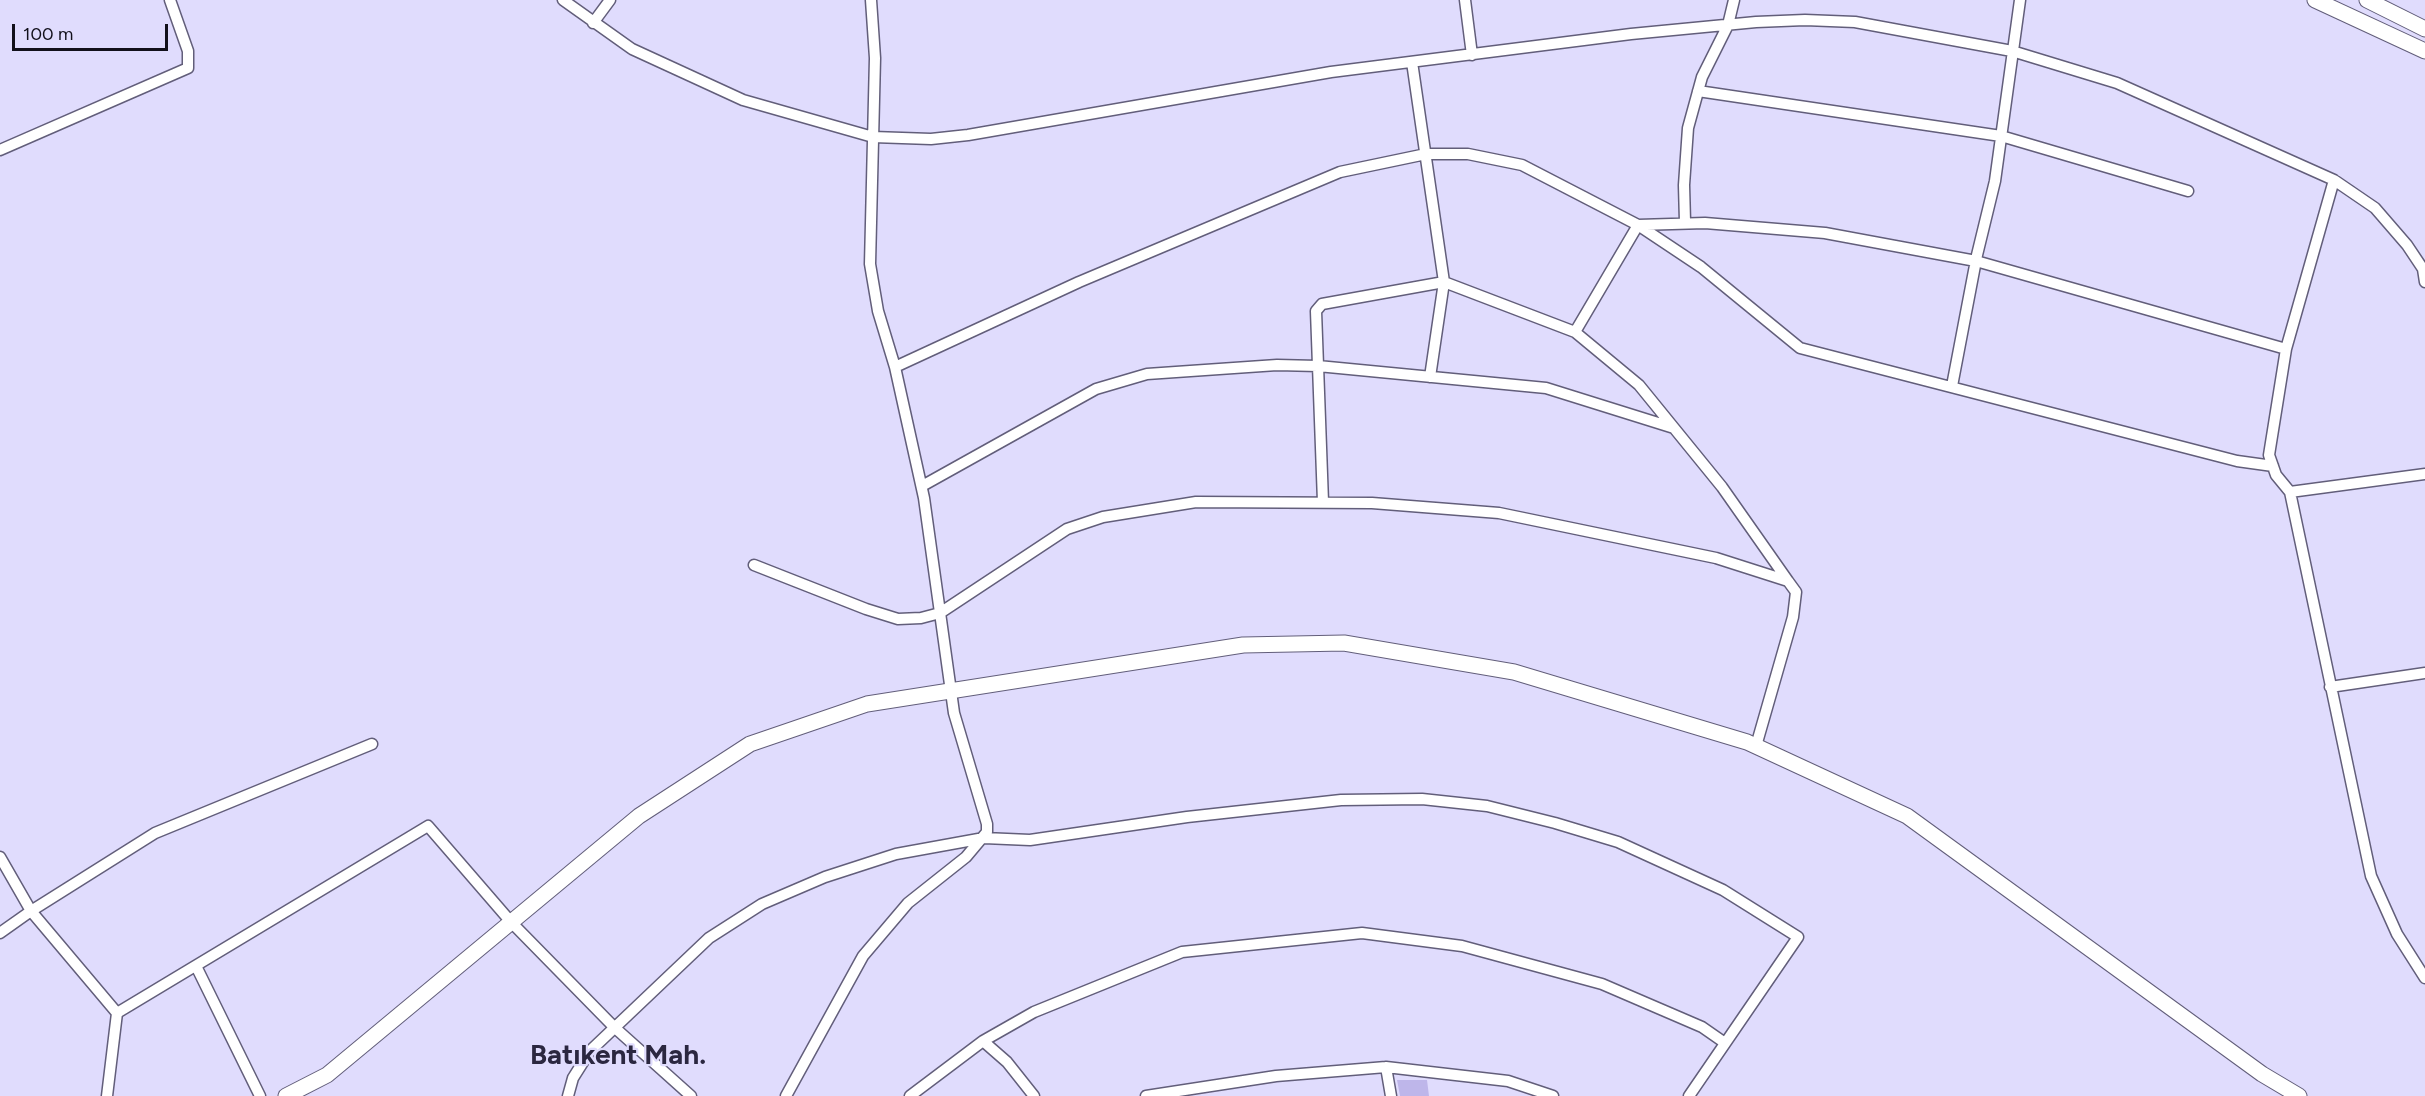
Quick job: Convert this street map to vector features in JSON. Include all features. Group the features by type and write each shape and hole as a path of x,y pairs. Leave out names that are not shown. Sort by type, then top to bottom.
{"street":[{"path":"0,150 188,68 188,51 170,0"},
{"path":"563,0 632,49 743,100 873,137 931,139 968,135 1320,74 1631,34 1805,20 1855,22 2012,51 2117,83 2334,180 2375,208 2407,245 2423,269 2425,282"},
{"path":"593,23 610,0"},
{"path":"786,1096 863,956 912,899 966,857 984,838 987,824 954,713 922,486 895,367 878,311 870,264 875,58 871,0"},
{"path":"1465,0 1472,55"},
{"path":"1685,222 1683,185 1688,128 1702,77 1728,25 1734,0"},
{"path":"1952,386 1976,261 1995,181 2020,0"},
{"path":"2315,0 2425,51"},
{"path":"2367,0 2425,30"},
{"path":"1412,62 1444,282 1430,377"},
{"path":"1698,91 2001,136 2188,191"},
{"path":"895,367 1079,282 1330,176 1426,154 1468,154 1522,165 1638,225 1701,267 1800,348 2237,461 2273,466"},
{"path":"2334,180 2286,349 2269,455 2276,475 2290,492 2372,876 2397,934 2425,978"},
{"path":"1638,225 1685,222 1825,233 1976,261 2286,349"},
{"path":"1575,332 1638,225"},
{"path":"1323,502 1316,311 1322,304 1444,282 1575,332 1639,385 1722,487 1796,592 1793,617 1756,746"},
{"path":"922,486 1096,389 1147,374 1277,365 1318,366 1546,388 1674,428"},
{"path":"2290,492 2425,474"},
{"path":"754,565 898,619 940,613 1067,529 1103,517 1196,501 1323,502 1372,503 1499,513 1716,558 1788,581"},
{"path":"286,1096 327,1075 639,816 750,744 867,704 1243,645 1344,643 1514,672 1756,746 1906,816 2262,1074 2299,1096"},
{"path":"2331,687 2425,673"},
{"path":"0,933 155,833 372,744"},
{"path":"568,1096 573,1078 590,1051 709,938 762,904 825,877 896,854 984,838 1030,840 1187,817 1341,800 1422,798 1487,806 1555,822 1618,842 1723,890 1798,937 1689,1096"},
{"path":"117,1013 428,826 511,922 614,1027 691,1096"},
{"path":"0,857 31,911 117,1013 107,1096"},
{"path":"910,1096 983,1041 1034,1012 1182,952 1362,933 1462,946 1602,984 1702,1027 1725,1043"},
{"path":"196,966 260,1096"},
{"path":"983,1041 1008,1062 1034,1096"},
{"path":"1146,1096 1276,1076 1386,1067 1508,1081 1553,1096"},
{"path":"1386,1067 1391,1096"}],"shaded area":[{"path":"1397,1080 1427,1080 1429,1096 1400,1096"}],"district":[{"name":"Batıkent Mah.","path":"618,1056"}]}
